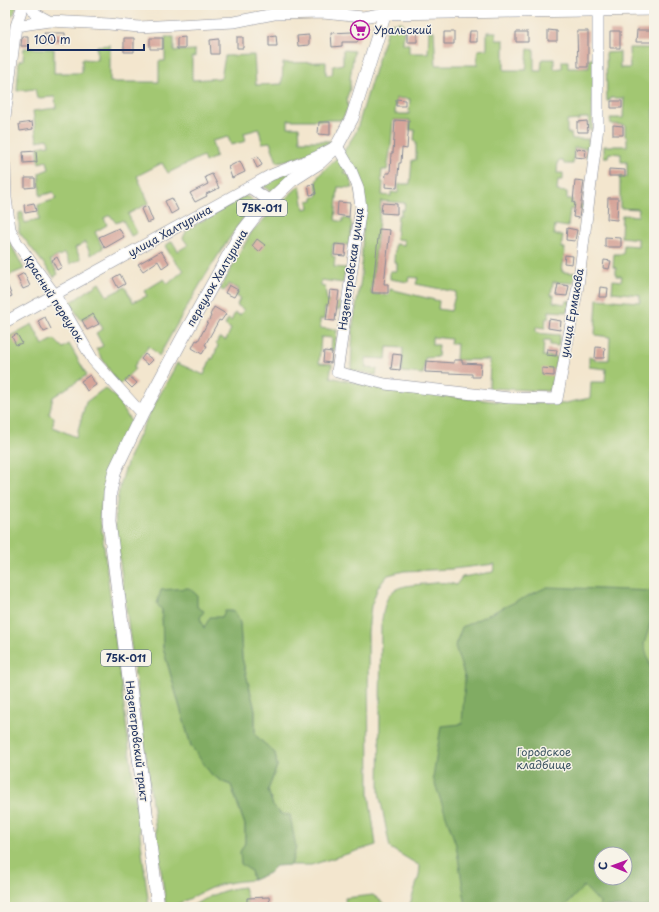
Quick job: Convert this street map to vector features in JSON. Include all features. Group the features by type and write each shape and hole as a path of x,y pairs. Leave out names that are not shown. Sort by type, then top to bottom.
{"main road":[{"path":"386,9 598,7 654,8"},
{"name":"переулок Халтурина","path":"142,414 240,234 258,212 292,180 320,162 337,146 352,118 386,9"},
{"name":"Нязепетровский тракт","path":"142,414 115,470 110,492 109,521 158,907"}],"street":[{"path":"5,117 16,26 23,5"},
{"path":"30,5 36,14 49,21"},
{"name":"улица Ермакова","path":"337,372 385,384 509,398 557,399 578,286 598,127 598,7"},
{"path":"16,26 49,21 139,27 234,22 274,14 322,14 363,17 386,9"},
{"name":"Нязепетровская улица","path":"337,146 351,170 358,188 361,207 337,372"},
{"name":"улица Халтурина","path":"5,322 271,174 316,157 337,146"},
{"name":"Красный переулок","path":"5,166 6,199 10,229 17,244 54,295 93,360 142,414"},
{"path":"249,187 270,201"}],"green space":[{"path":"5,5 17,5 14,14 5,21"},
{"path":"402,22 404,30 403,44 409,44 409,53 428,53 429,30 434,31 436,65 477,65 478,50 487,49 487,32 496,32 496,40 504,40 504,70 526,70 528,49 534,50 534,71 541,71 542,59 554,59 554,69 562,68 562,61 568,61 568,68 589,68 589,59 594,59 592,130 589,130 589,118 580,118 580,120 567,121 567,133 571,133 572,139 588,139 588,143 592,143 592,158 586,158 587,148 574,148 573,164 564,164 563,161 558,161 557,173 563,173 563,180 558,180 557,191 567,192 567,199 572,199 572,204 585,205 584,210 570,209 568,227 555,225 554,235 563,235 561,248 565,248 562,272 576,273 573,283 553,282 551,295 554,295 553,302 565,304 566,301 571,301 567,312 549,311 549,318 546,318 545,328 536,327 536,333 560,335 558,346 550,345 550,340 544,340 543,356 557,357 554,372 557,372 556,380 552,380 549,391 489,388 490,360 456,360 457,344 450,344 451,339 432,337 432,345 439,345 438,357 425,358 423,374 402,372 403,348 387,347 386,359 366,358 366,368 377,369 376,375 351,370 353,324 361,279 363,225 353,168 343,172 349,175 353,188 338,187 335,220 343,222 343,218 350,219 352,226 349,245 333,244 332,256 335,257 334,267 346,268 343,283 321,280 321,286 325,287 327,301 341,303 340,310 325,308 324,320 320,319 320,328 337,330 335,350 331,350 332,338 321,337 319,363 332,364 330,377 383,389 502,402 561,404 590,398 591,382 605,382 606,369 589,367 589,357 594,357 594,360 609,360 610,337 595,335 597,299 640,302 640,295 612,292 613,280 621,281 622,276 616,276 616,268 613,267 614,254 623,254 624,245 638,246 638,239 621,237 622,215 638,216 639,209 620,208 620,177 627,177 627,162 621,162 621,154 609,153 608,157 604,157 604,146 627,146 625,125 611,124 610,118 623,118 624,98 610,98 610,101 607,101 606,53 620,52 620,68 630,68 629,48 654,48 654,907 409,907 419,876 420,866 390,848 379,792 381,626 385,605 391,593 404,586 437,583 456,585 462,577 493,572 495,564 452,569 404,571 388,575 378,587 371,606 368,632 369,794 376,845 311,865 291,865 296,847 281,814 273,806 268,790 277,766 275,753 255,735 255,710 242,658 240,623 222,617 204,628 200,618 162,610 163,648 191,746 223,782 231,785 245,825 245,843 240,852 251,871 253,880 216,886 179,903 166,907 116,533 116,512 119,489 140,433 177,363 204,375 211,358 213,359 218,345 216,344 219,338 226,340 231,329 225,325 228,319 231,321 235,313 240,315 244,310 237,305 240,298 236,296 239,289 229,284 224,291 220,289 252,231 300,185 304,209 309,208 308,201 313,200 313,197 318,195 316,182 319,175 344,151 356,132 388,27 391,23","holes":["396,98 410,99 409,114 395,114","393,120 410,120 410,130 415,130 414,141 416,142 416,160 412,160 410,184 399,184 398,193 391,192 391,196 382,195 383,182 381,181 382,170 387,170","381,201 405,203 404,210 401,210 401,215 398,215 396,239 404,240 404,245 395,244 394,262 397,263 397,271 390,271 390,279 408,282 409,277 418,278 416,284 456,292 451,311 438,309 439,301 390,289 389,295 371,294"]},
{"path":"165,37 174,37 174,51 195,50 195,57 192,57 192,80 221,78 225,56 254,55 256,85 282,84 283,63 326,62 326,75 332,75 333,66 343,64 343,50 354,51 350,89 347,97 348,108 342,120 288,120 288,127 299,127 300,141 331,141 312,152 298,157 277,162 270,142 262,143 259,129 244,133 246,141 231,145 228,137 212,141 216,157 205,162 203,156 168,173 162,163 137,176 149,203 128,214 137,233 131,236 123,220 116,223 110,215 104,218 107,225 95,232 103,248 91,255 85,242 75,248 81,259 70,264 65,253 50,260 58,274 54,277 19,232 19,213 23,212 24,223 39,220 38,205 56,199 53,192 40,196 39,173 49,169 47,161 39,163 38,147 49,145 48,139 37,141 33,111 56,108 55,97 37,98 35,89 17,91 19,61 23,60 24,48 54,49 54,73 82,73 82,59 97,60 97,46 110,45 110,82 159,82 159,61 165,61"},
{"path":"305,165 272,191 261,185"},
{"path":"244,196 250,198 254,202 253,206 215,261 159,356 149,346 134,366 135,369 119,385 96,349 103,346 96,333 103,329 94,313 81,320 70,303 99,283 107,296 125,287 133,302 147,296 144,291 164,279 168,284 184,270 176,263 165,246 172,241 178,251 188,245 183,238 187,230"},
{"path":"5,233 24,269 5,277"},
{"path":"32,324 43,345 54,339 63,348 69,344 87,375 53,397 49,414 54,417 53,427 76,437 86,402 105,388 116,397 131,422 107,478 100,515 149,907 5,907 5,339"},
{"name":"Городское кладбище","path":"547,587 654,591 654,612 644,644 654,680 654,907 599,907 600,903 584,886 564,907 466,907 456,845 433,778 441,726 462,724 465,678 455,646 462,627"},
{"path":"189,588 197,595 197,607 204,611 200,618 204,628 210,617 222,617 225,611 235,611 240,623 242,658 255,710 255,735 275,753 277,766 268,790 273,806 281,814 290,815 296,847 291,865 276,866 269,873 253,880 251,871 241,864 240,852 245,843 245,825 231,785 223,782 211,774 191,746 163,648 162,610 157,604 161,590"},
{"path":"244,887 247,898 247,907 190,907 222,892"},
{"path":"373,895 389,907 346,907 345,898"}],"building":[{"path":"352,26 361,26 361,29 363,29 363,33 357,42 342,42 342,46 332,47 331,33 352,32"},
{"path":"548,30 557,31 557,41 548,41"},
{"path":"637,30 654,30 654,42 636,42"},
{"path":"470,31 477,31 477,42 469,42"},
{"path":"577,31 588,31 588,67 578,67"},
{"path":"610,31 620,31 620,48 610,48"},
{"path":"407,32 417,32 417,42 407,42"},
{"path":"444,32 454,32 454,44 444,44"},
{"path":"516,32 528,32 528,42 516,42"},
{"path":"44,33 65,33 65,42 44,42"},
{"path":"276,35 277,46 269,46 269,36"},
{"path":"309,35 309,45 298,46 297,36"},
{"path":"22,36 28,36 28,46 21,46"},
{"path":"185,37 185,49 177,49 177,38"},
{"path":"237,37 243,37 243,48 237,48"},
{"path":"124,38 134,38 134,52 124,52"},
{"path":"150,38 163,38 163,49 150,49"},
{"path":"219,39 219,54 211,54 210,40"},
{"path":"396,99 405,100 405,106 396,106"},
{"path":"611,101 622,101 622,108 611,108"},
{"path":"395,120 409,121 407,149 402,148 397,188 385,187 386,173 390,173 391,153 393,153"},
{"path":"587,121 588,132 577,132 577,122"},
{"path":"32,122 33,129 20,131 19,124"},
{"path":"319,122 330,122 330,135 318,134"},
{"path":"613,125 623,126 623,135 613,135"},
{"path":"575,149 586,150 585,158 575,157"},
{"path":"36,151 37,162 24,163 23,152"},
{"path":"258,156 262,165 257,168 253,158"},
{"path":"240,161 245,172 232,178 228,167"},
{"path":"609,169 625,170 625,176 609,176"},
{"path":"212,174 219,188 206,194 207,196 195,202 190,193 208,184 205,177"},
{"path":"25,178 35,178 35,187 25,188"},
{"path":"575,180 584,181 579,218 573,217 575,203 573,202"},
{"path":"314,184 316,194 310,195 308,185"},
{"path":"172,198 178,210 171,214 165,201"},
{"path":"608,198 618,198 617,220 607,219"},
{"path":"338,202 350,203 349,217 337,215"},
{"path":"34,203 36,211 25,213 24,205"},
{"path":"382,203 397,204 397,214 381,213"},
{"path":"147,206 153,221 147,223 141,209"},
{"path":"119,228 124,237 105,248 99,237"},
{"path":"567,228 577,230 575,241 566,240"},
{"path":"379,229 390,230 384,284 388,284 388,293 372,293"},
{"path":"605,237 621,238 621,247 605,247"},
{"path":"257,239 265,245 259,252 252,246"},
{"path":"335,244 346,245 345,256 334,255"},
{"path":"161,251 169,263 162,268 158,261 143,271 138,264"},
{"path":"565,255 573,256 572,264 564,263"},
{"path":"57,257 62,267 57,270 52,260"},
{"path":"604,260 611,261 609,269 603,268"},
{"path":"24,273 30,286 23,289 17,277"},
{"path":"120,274 125,284 118,288 113,278"},
{"path":"5,280 12,296 5,299"},
{"path":"558,284 569,286 567,296 556,295"},
{"path":"229,285 238,290 234,297 225,293"},
{"path":"600,287 608,288 607,297 599,297"},
{"path":"330,290 339,291 335,321 326,320"},
{"path":"214,307 226,314 221,321 219,320 205,345 207,346 202,354 192,348 196,340 198,341"},
{"path":"93,314 99,324 87,330 82,320"},
{"path":"45,317 51,329 44,332 38,321"},
{"path":"549,319 561,321 560,330 548,328"},
{"path":"17,334 22,343 16,345 12,337"},
{"path":"596,347 605,348 604,358 595,358"},
{"path":"547,349 557,350 556,356 546,355"},
{"path":"324,351 332,352 331,363 323,362"},
{"path":"145,354 153,360 148,365 141,359"},
{"path":"393,354 402,355 400,370 391,369"},
{"path":"454,360 462,360 462,363 481,364 480,377 472,377 472,374 425,372 426,361 454,363"},
{"path":"542,368 554,369 554,376 542,375"},
{"path":"90,375 96,385 87,391 81,381"},
{"path":"129,376 137,383 132,388 125,381"},
{"path":"269,897 270,907 247,907 247,898"}],"place":[{"name":"Уральский","path":"360,30"}]}
